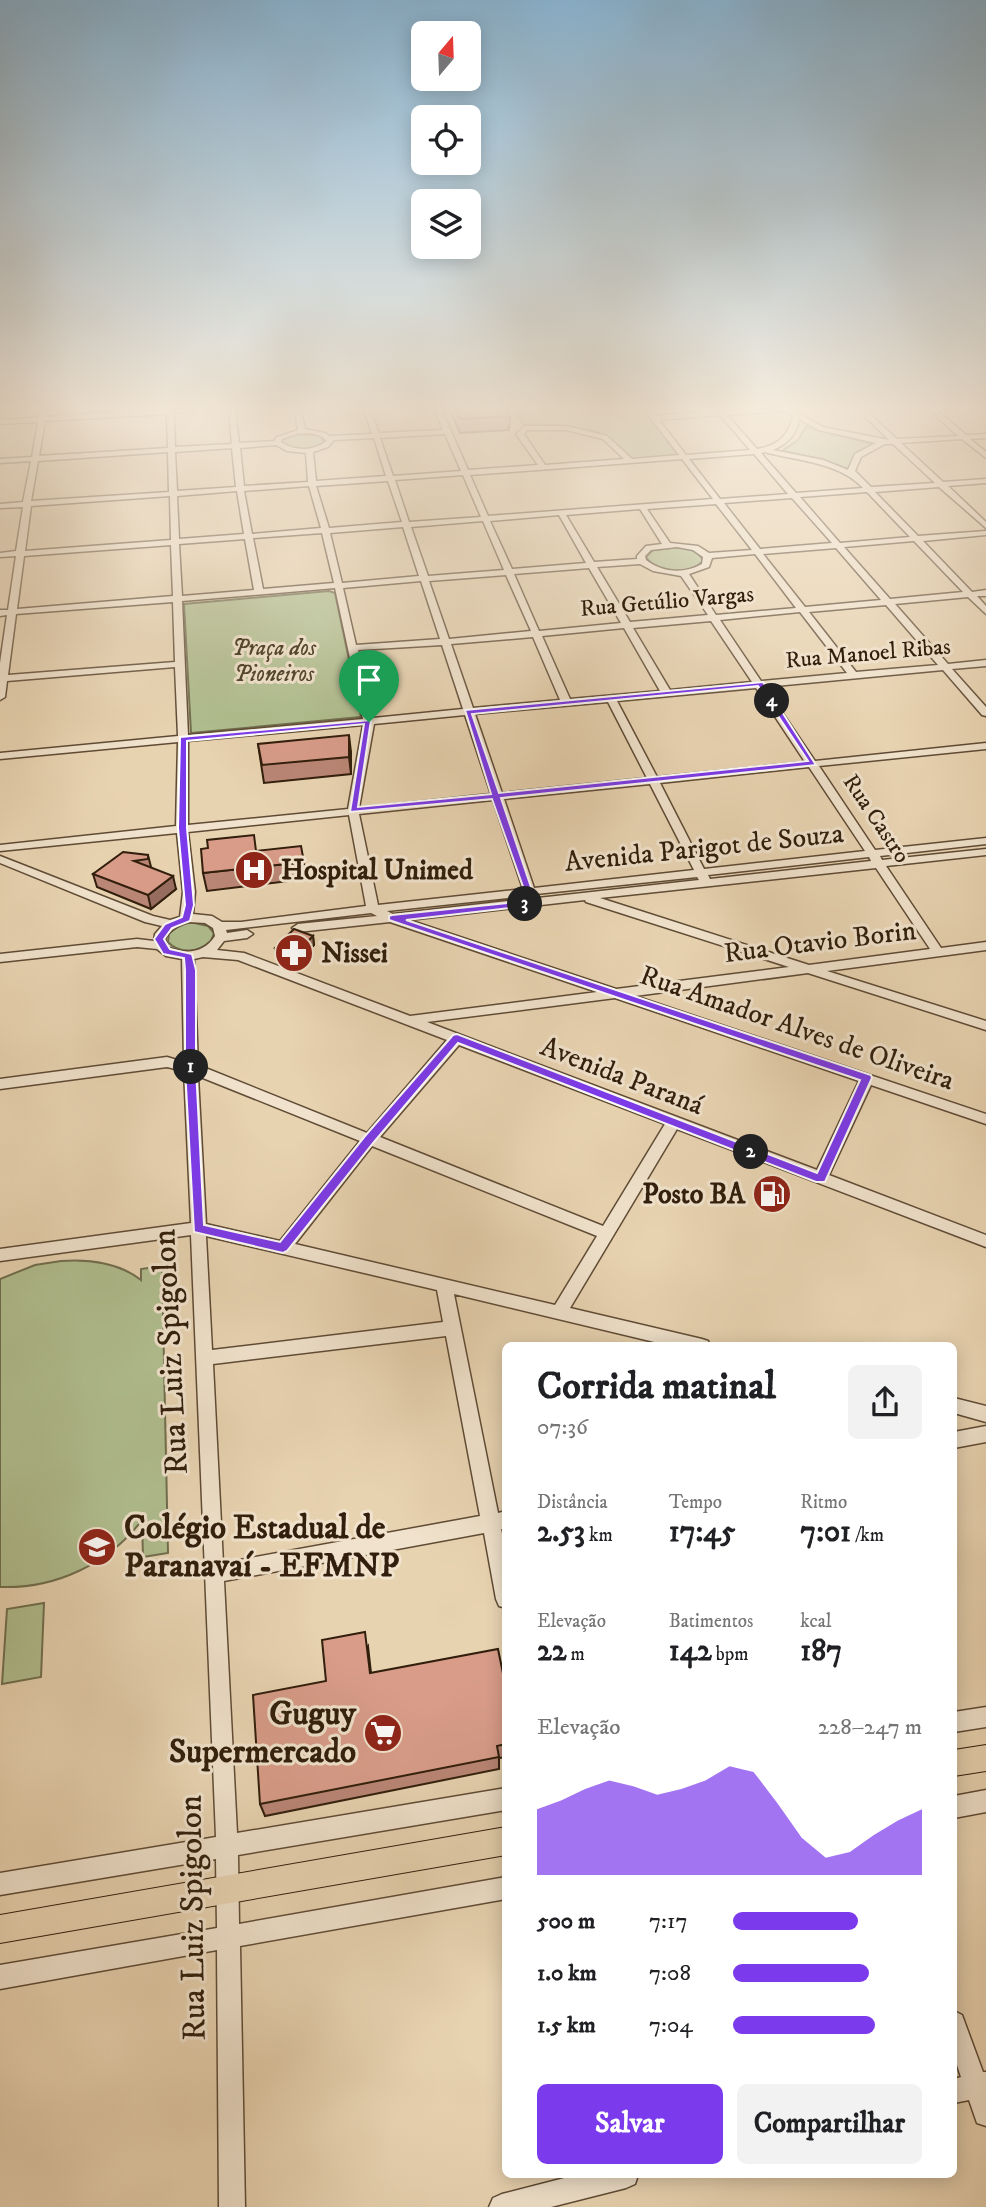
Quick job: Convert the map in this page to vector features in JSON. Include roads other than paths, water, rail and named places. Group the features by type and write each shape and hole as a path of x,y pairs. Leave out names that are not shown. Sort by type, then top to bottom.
{"main road":[{"path":"957,1763 986,1758"},
{"path":"0,1928 502,1842"}],"street":[{"path":"0,697 26,511"},
{"path":"175,511 183,739 183,828 189,892 186,919"},
{"path":"245,511 259,592"},
{"path":"320,511 369,722 353,810 373,909"},
{"path":"402,511 531,898"},
{"path":"482,511 566,702"},
{"path":"0,555 596,511"},
{"path":"645,511 667,545"},
{"path":"726,511 853,675"},
{"path":"805,511 947,666 986,713"},
{"path":"888,511 986,611"},
{"path":"970,511 986,526"},
{"path":"562,514 666,692"},
{"path":"642,561 643,552 667,545 695,548 706,556 986,533"},
{"path":"0,613 642,561 653,569 684,573 701,568 708,560 706,556"},
{"name":"Rua Castro","path":"684,573 939,952"},
{"path":"178,600 337,587"},
{"name":"Rua Getúlio Vargas","path":"352,648 986,593"},
{"name":"Rua Manoel Ribas","path":"0,756 986,663"},
{"path":"1,679 181,664"},
{"path":"611,698 703,878"},
{"path":"0,848 986,746"},
{"name":"Avenida Parigot de Souza","path":"877,859 986,841"},
{"name":"Avenida Parigot de Souza","path":"219,935 392,918 531,898 877,859 986,852"},
{"path":"0,859 149,919 171,924"},
{"path":"581,892 986,1027"},
{"name":"Avenida Parigot de Souza","path":"219,935 240,926 373,909 531,898"},
{"name":"Rua Amador Alves de Oliveira","path":"373,909 392,918 986,1119"},
{"path":"161,946 160,936 171,924 186,919 208,919 219,935 196,955"},
{"name":"Avenida Paraná","path":"219,935 240,956"},
{"name":"Avenida Paraná","path":"0,958 137,943 161,946 171,953 240,956 986,1241"},
{"name":"Rua Otavio Borin","path":"410,1020 986,946"},
{"name":"Rua Luiz Spigolon","path":"196,955 191,1068 227,1846 232,2207"},
{"path":"283,1248 370,1139 457,1038"},
{"path":"0,1084 167,1062 191,1068 607,1234"},
{"path":"820,1179 867,1078"},
{"path":"559,1313 673,1123"},
{"path":"0,1255 198,1228 685,1342"},
{"path":"444,1286 498,1522 502,1560"},
{"path":"204,1358 453,1328"},
{"path":"957,1407 986,1414"},
{"path":"957,1439 986,1434"},
{"path":"215,1574 498,1522"},
{"path":"957,1722 986,1717"},
{"path":"0,1884 502,1800"},
{"path":"957,1806 986,1801"},
{"path":"0,1977 502,1889"},
{"path":"957,2034 972,2087 986,2114"},
{"path":"502,2207 614,2178"}],"place":[{"name":"Hospital Unimed","path":"254,870"},
{"name":"Nissei","path":"294,953"},
{"name":"Posto BA","path":"772,1194"},
{"name":"Colégio Estadual de Paranavaí - EFMNP","path":"97,1547"},
{"name":"Guguy Supermercado","path":"383,1733"}],"park label":[{"name":"Praça dos Pioneiros","path":"274,661"}]}
